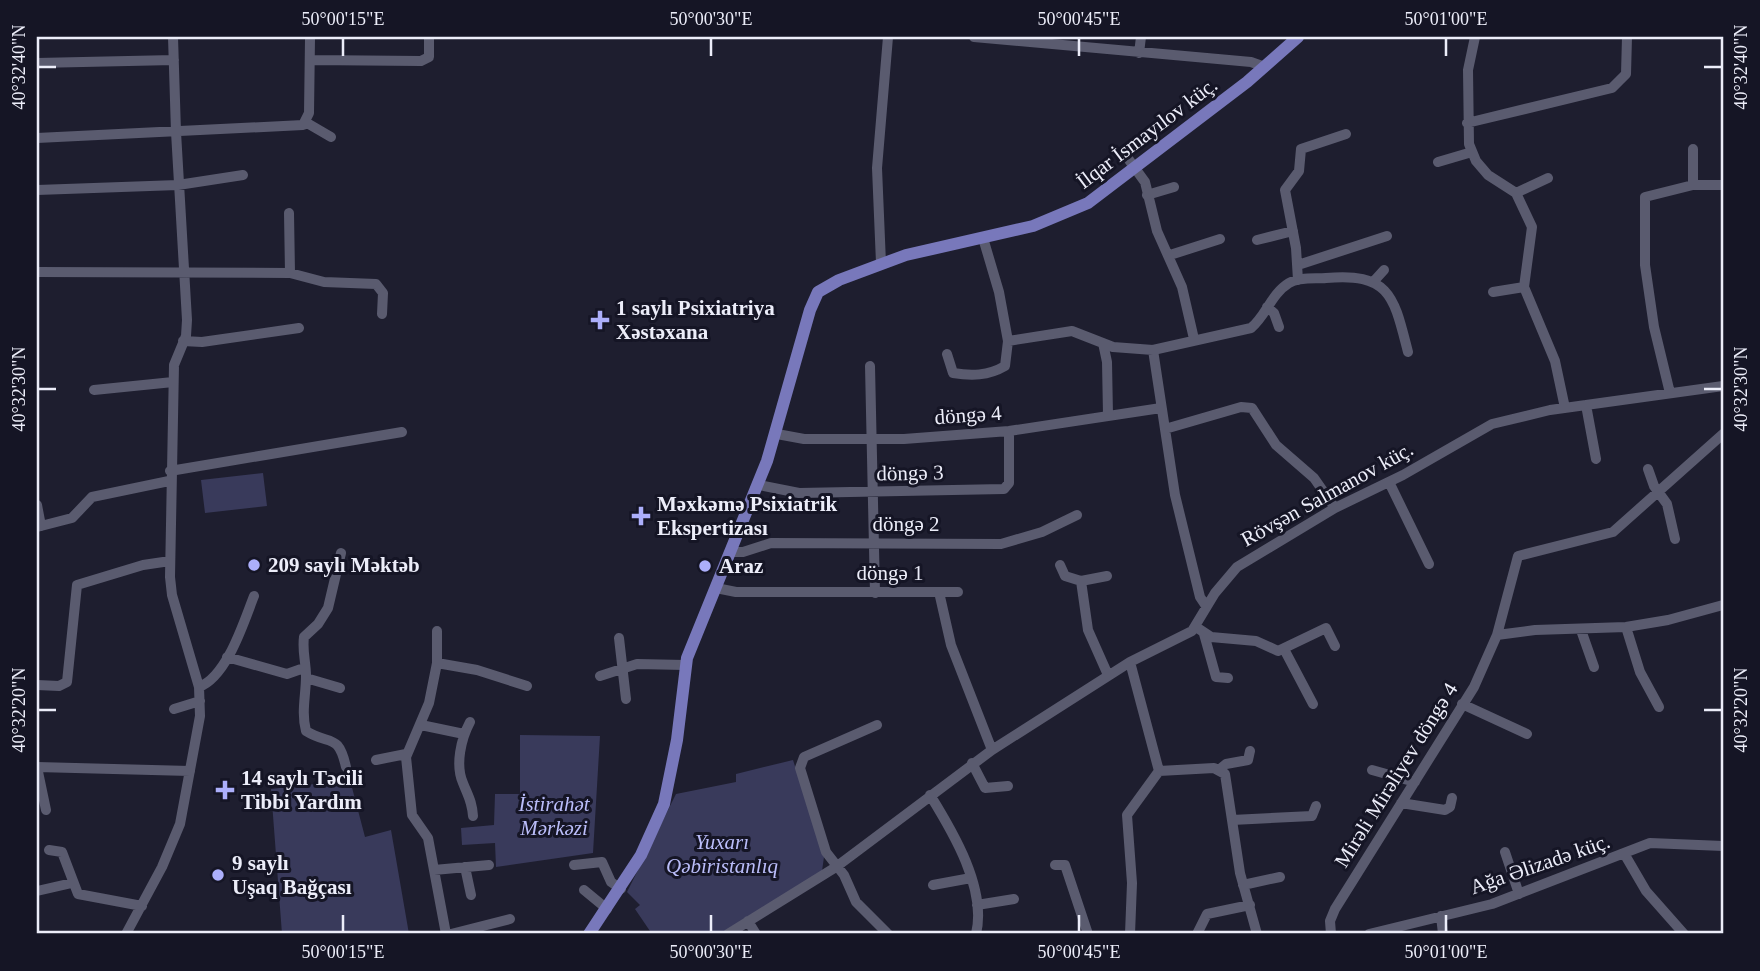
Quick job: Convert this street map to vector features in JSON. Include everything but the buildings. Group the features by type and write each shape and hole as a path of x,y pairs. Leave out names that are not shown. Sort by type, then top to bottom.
{"main road":[{"name":"İlqar İsmayılov küç.","path":"589,934 621,889 653,832 664,804 677,740 685,665 759,485 777,434 810,310 818,292 839,280 919,251 1032,226 1088,202 1265,67 1298,37"}],"street":[{"path":"125,934 142,906 180,824 200,701 200,687 172,595 170,561 173,382 176,355 184,341 187,320 178,185 173,37"},
{"path":"310,60 421,61 429,57 429,37"},
{"path":"881,264 877,168 888,37"},
{"path":"974,37 1257,63 1265,67"},
{"path":"1139,53 1141,37"},
{"path":"1475,37 1468,70 1467,123 1472,152 1488,176 1516,193 1532,227 1524,287 1555,360 1565,408"},
{"path":"1467,123 1612,89 1626,74 1627,37"},
{"path":"307,123 310,39"},
{"path":"37,63 174,60"},
{"path":"37,138 298,126 307,123 331,137"},
{"path":"1298,280 1298,265 1285,191 1299,172 1299,152 1304,147 1346,134"},
{"path":"1693,149 1693,185"},
{"path":"1438,162 1472,152"},
{"path":"1124,153 1136,166 1157,231 1170,255 1194,339"},
{"path":"37,190 178,185 243,174"},
{"path":"1516,193 1548,178"},
{"path":"1670,393 1654,327 1645,265 1644,202 1649,195 1693,185 1723,185"},
{"path":"1147,195 1174,187"},
{"path":"289,213 290,273"},
{"path":"1256,240 1293,231"},
{"path":"1298,265 1326,253 1387,236"},
{"path":"947,354 953,373 973,376 1005,366 1007,341 999,292 983,238"},
{"path":"1170,255 1220,239"},
{"path":"1374,281 1384,270"},
{"path":"37,272 290,273 324,282 376,284 383,293 382,314"},
{"path":"1007,341 1072,331 1127,349 1153,350 1251,328 1276,294 1298,280 1343,276 1374,281 1391,296 1408,352"},
{"path":"1493,292 1524,287"},
{"path":"1267,307 1274,313 1279,327"},
{"path":"184,341 202,342 299,328"},
{"path":"1103,343 1108,415"},
{"path":"1153,350 1177,503 1200,597 1206,607"},
{"path":"870,366 875,593"},
{"path":"94,390 173,382"},
{"name":"Rövşən Salmanov küç.","path":"1200,631 1206,607 1214,593 1244,562 1335,508 1389,482 1492,424 1565,408 1723,386"},
{"path":"1586,405 1595,459"},
{"path":"1165,429 1241,407 1252,408 1276,445 1314,478 1335,508"},
{"name":"döngə 4","path":"777,434 804,439 871,440 1009,431 1161,408"},
{"name":"döngə 3","path":"759,485 799,494 1004,489 1009,483 1009,431"},
{"path":"37,505 39,527 72,519 92,497 170,476 402,432"},
{"name":"Mirəli Mirəliyev döngə 4","path":"1331,934 1332,915 1474,687 1497,635 1518,556 1613,532 1723,434"},
{"path":"1648,469 1670,514 1675,539"},
{"path":"1389,482 1429,564"},
{"name":"döngə 2","path":"730,552 743,552 771,543 1001,544 1042,532 1077,515"},
{"path":"341,553 328,608 318,624 304,637 305,673 302,697 306,731 336,742 342,751 346,767"},
{"path":"37,685 59,686 67,682 77,585 143,565 170,561"},
{"path":"1060,565 1065,576 1081,580 1107,576"},
{"path":"1081,580 1088,630 1108,675"},
{"name":"döngə 1","path":"716,588 736,592 939,592 951,645 992,750"},
{"path":"939,592 958,592"},
{"path":"200,687 209,682 227,657 254,596"},
{"path":"1497,635 1535,630 1626,627 1668,620 1723,605"},
{"path":"1626,627 1640,672 1659,706"},
{"path":"728,934 836,867 972,763 1130,662 1200,631 1256,641 1278,650 1326,628 1335,646"},
{"path":"1581,630 1594,667"},
{"path":"437,631 437,663 429,703 407,754 412,815 428,838 448,934 510,919"},
{"path":"1200,631 1212,671 1216,677 1228,678"},
{"path":"619,638 626,699"},
{"path":"1284,649 1313,704"},
{"path":"227,657 288,674 305,673 340,688"},
{"path":"600,676 624,666 648,662 685,665"},
{"path":"1130,662 1159,771"},
{"path":"437,663 477,670 527,686"},
{"path":"174,709 200,701"},
{"path":"1462,704 1527,734"},
{"path":"470,722 461,741 462,781 471,796 473,816"},
{"path":"421,724 464,734"},
{"path":"877,725 800,762 800,768 823,845 856,902 888,934"},
{"path":"1159,771 1220,769 1228,763 1248,760 1250,751"},
{"path":"376,760 407,754"},
{"path":"972,763 985,788 1008,786"},
{"path":"46,810 37,767 190,771"},
{"path":"1220,769 1225,774 1243,885 1256,934"},
{"path":"1372,770 1415,782"},
{"path":"1130,934 1132,883 1127,815 1159,771"},
{"path":"930,795 971,878 977,905 976,934"},
{"path":"1401,803 1445,810 1450,807 1452,798"},
{"path":"1232,820 1312,816 1315,806"},
{"name":"Ağa Əlizadə küç.","path":"1369,934 1519,894 1625,855 1639,846 1656,842 1723,846"},
{"path":"50,850 62,852 72,883 83,897 124,900 142,906"},
{"path":"1505,852 1519,894"},
{"path":"1625,855 1646,891 1684,934"},
{"path":"574,865 602,862 611,881 621,889"},
{"path":"434,870 489,865"},
{"path":"1055,865 1065,865 1088,934"},
{"path":"465,867 471,895"},
{"path":"1243,885 1280,877"},
{"path":"933,886 971,878"},
{"path":"37,891 72,883"},
{"path":"584,890 607,909"},
{"path":"977,905 1014,899"},
{"path":"1197,934 1207,914 1250,905"},
{"path":"1441,916 1443,934"},
{"path":"748,921 756,934"}],"green space":[{"path":"263,473 267,506 205,513 201,480"},
{"name":"İstirahət Mərkəzi","path":"520,735 600,736 593,853 496,867 495,843 462,845 461,828 494,825 495,794 520,794"},
{"name":"Yuxarı Qəbiristanlıq","path":"793,760 824,857 822,871 720,934 652,934 635,909 640,905 627,892 676,794 736,782 736,774"},
{"path":"350,780 365,837 391,830 409,934 282,934 271,789"}],"place":[{"name":"1 saylı Psixiatriya Xəstəxana","path":"600,320"},
{"name":"Məxkəmə Psixiatrik Ekspertizası","path":"641,516"},
{"name":"209 saylı Məktəb","path":"254,565"},
{"name":"Araz","path":"705,566"},
{"name":"14 saylı Təcili Tibbi Yardım","path":"225,790"},
{"name":"9 saylı Uşaq Bağçası","path":"218,875"}]}
